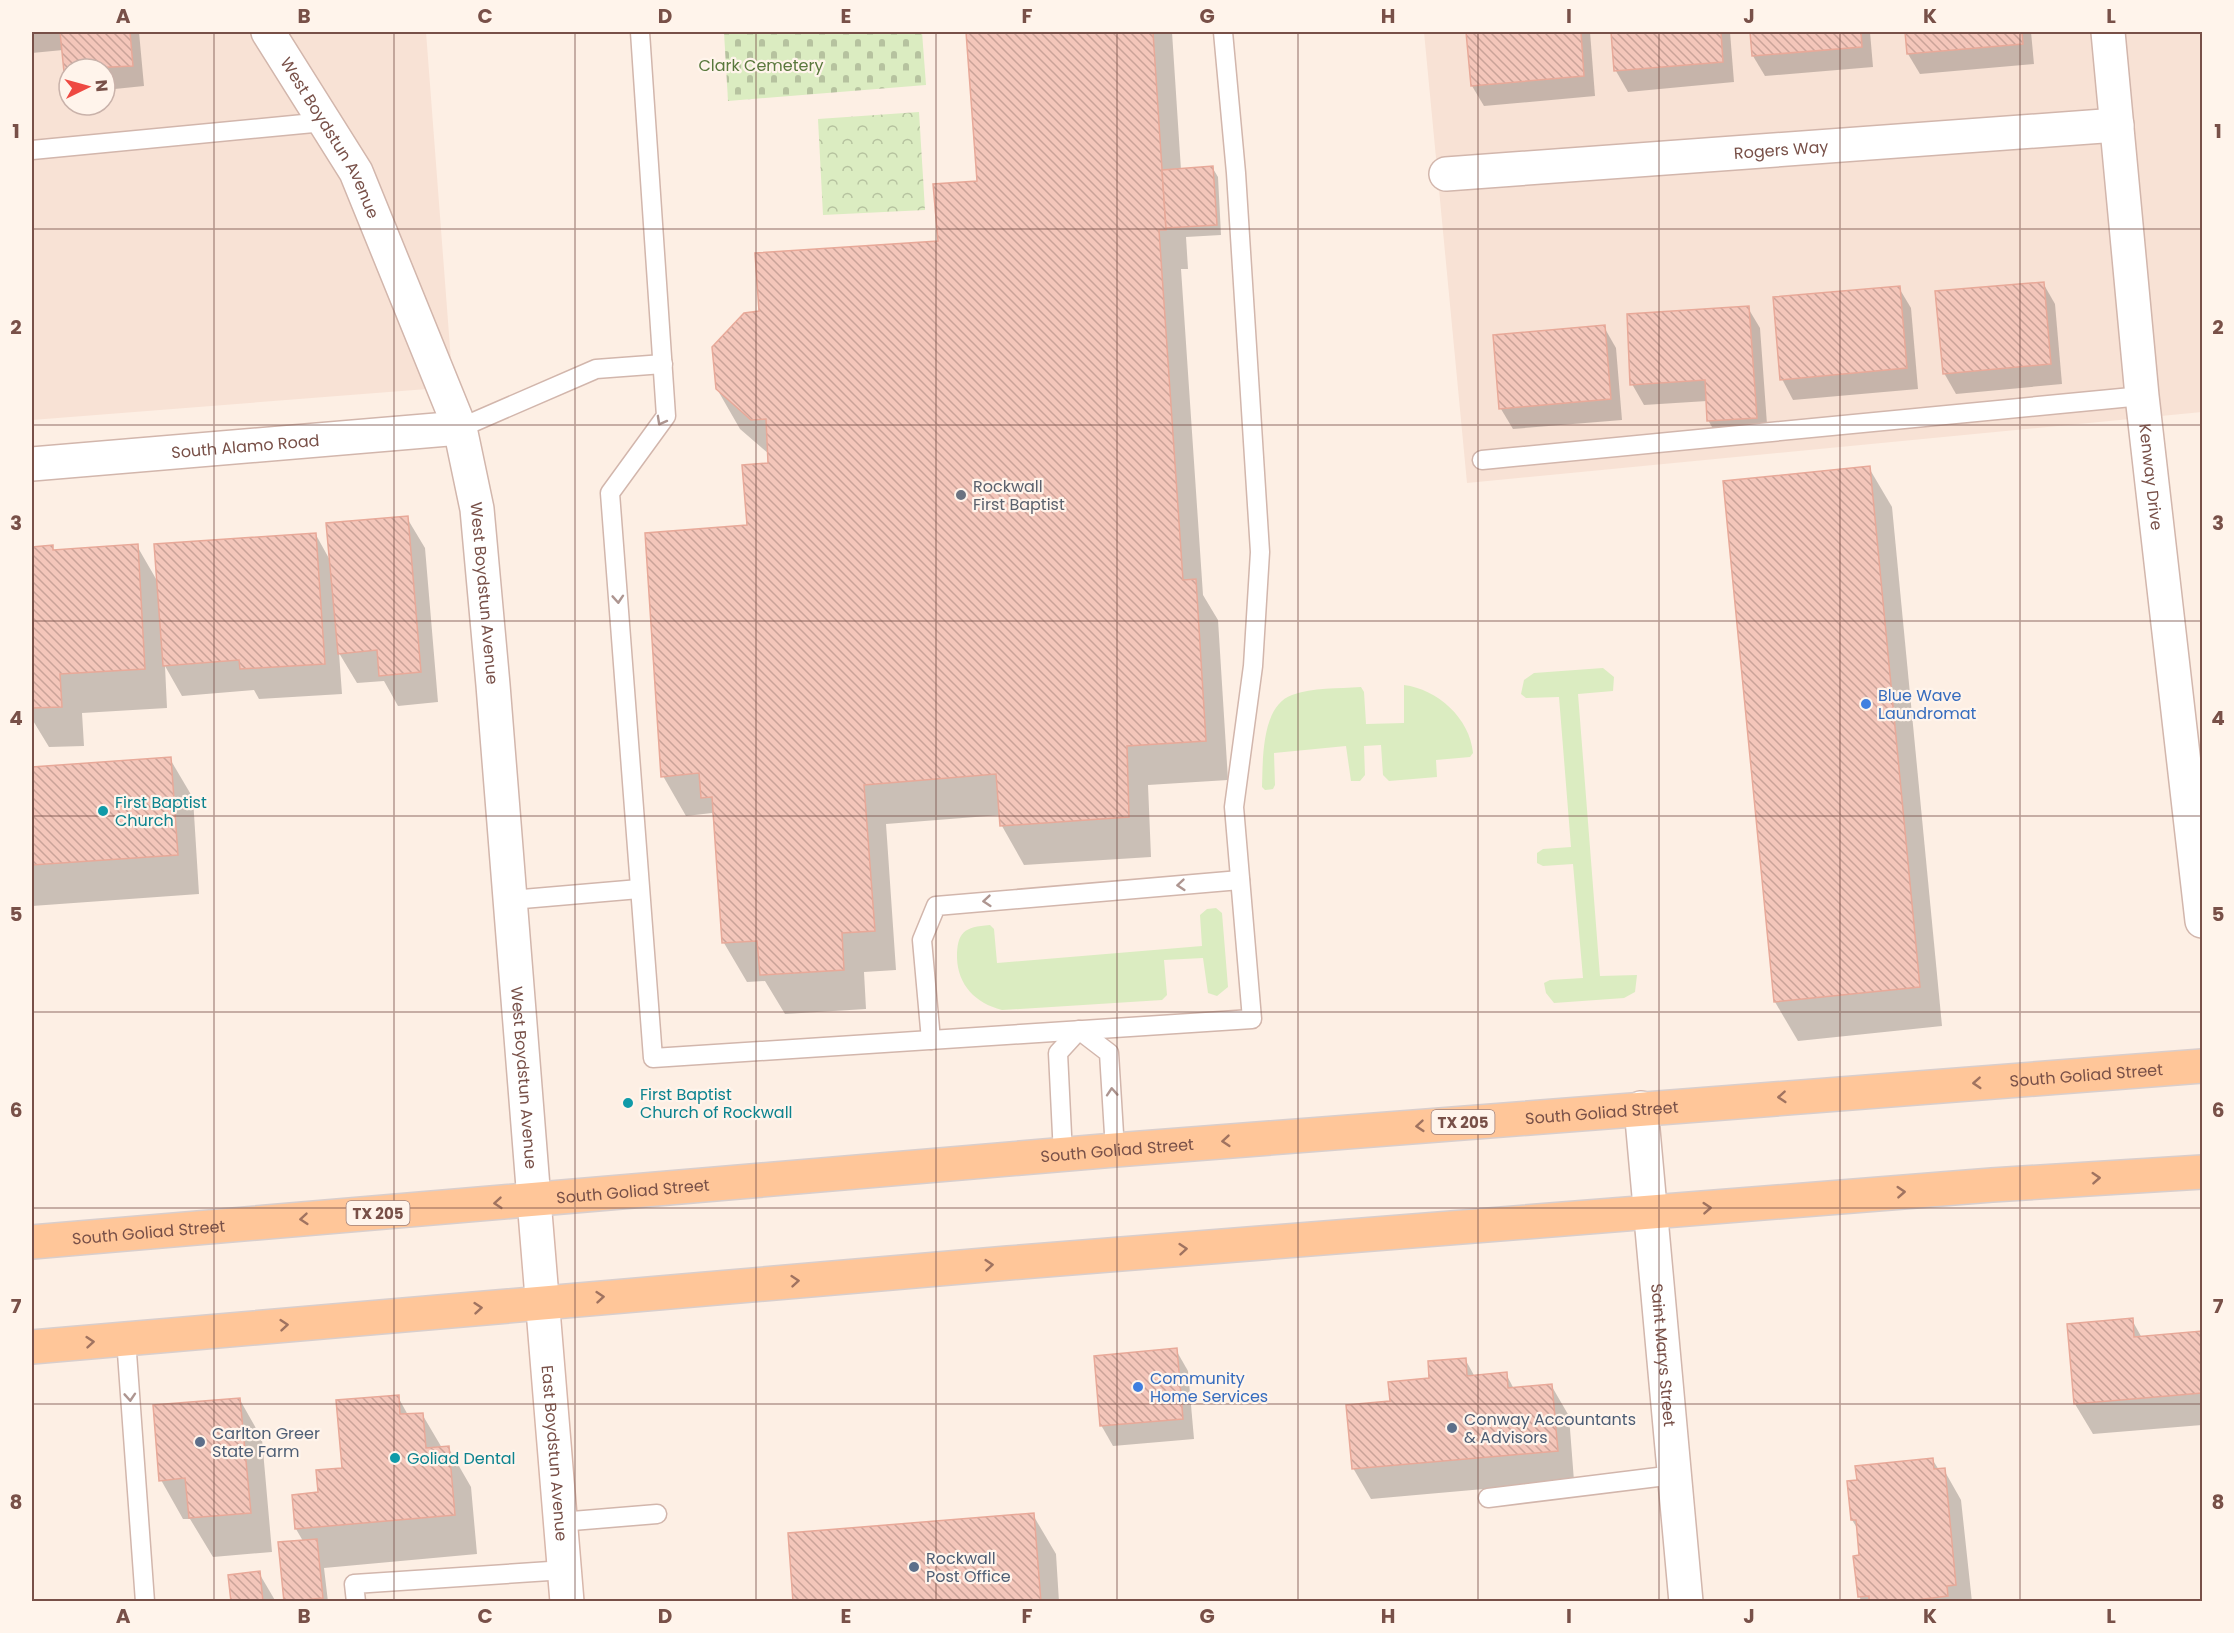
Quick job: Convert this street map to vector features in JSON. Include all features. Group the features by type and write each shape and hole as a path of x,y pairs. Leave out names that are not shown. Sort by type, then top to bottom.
{"main road":[{"name":"South Goliad Street","path":"32,1242 1115,1150 2202,1066"},
{"path":"32,1347 542,1302 1649,1212 2202,1172"}],"street":[{"name":"West Boydstun Avenue","path":"268,32 356,172 460,428 477,509 511,900 542,1302"},
{"name":"Kenway Drive","path":"2108,32 2142,396 2202,921"},
{"name":"Rogers Way","path":"1446,174 2117,124"},
{"name":"South Alamo Road","path":"32,464 460,428"},
{"name":"Saint Marys Street","path":"1641,1108 1686,1602"},
{"name":"East Boydstun Avenue","path":"542,1302 566,1586"}],"lane":[{"path":"640,32 666,416 610,494 652,1058 1252,1019 1234,807 1253,666 1260,552 1236,173 1223,32"},
{"path":"32,150 324,122"},
{"path":"460,428 596,369 663,364"},
{"path":"1482,460 2142,396"},
{"path":"931,1040 922,940 936,906 1240,880"},
{"path":"511,900 639,889"},
{"path":"1079,1030 1109,1053 1115,1150"},
{"path":"1063,1155 1058,1053 1079,1030"},
{"path":"126,1339 145,1602"},
{"path":"1488,1498 1674,1475"},
{"path":"560,1522 657,1514"},
{"path":"356,1602 354,1584 566,1586"}],"shaded area":[{"path":"32,32 426,32 453,387 32,420"},
{"path":"1424,32 2202,32 2202,412 1467,483"}],"green space":[{"name":"Clark Cemetery","path":"724,32 922,32 926,85 728,101"},
{"path":"919,112 925,210 823,215 818,119"},
{"path":"1603,668 1614,677 1613,691 1578,694 1600,976 1637,975 1635,992 1624,998 1554,1003 1546,993 1544,983 1550,980 1583,978 1573,864 1543,866 1537,863 1537,853 1543,849 1571,847 1559,697 1526,698 1521,694 1524,680 1534,673"},
{"path":"1404,685 1428,692 1450,707 1466,728 1471,740 1473,753 1470,757 1436,760 1437,777 1389,781 1383,775 1381,745 1364,746 1365,775 1360,781 1351,781 1346,746 1274,753 1275,785 1273,789 1265,790 1262,787 1264,749 1269,722 1274,710 1282,701 1292,695 1308,691 1361,687 1364,692 1366,724 1404,723"},
{"path":"1216,908 1222,913 1228,987 1217,996 1208,993 1203,958 1164,960 1167,995 1162,1000 1002,1010 976,998 965,984 958,968 958,942 964,932 974,927 990,925 994,929 997,963 1202,946 1200,915 1207,909"}],"building":[{"path":"60,32 130,32 133,66 117,67 117,57 62,57"},
{"name":"Rockwall First Baptist","path":"966,32 1153,32 1166,230 1159,230 1183,580 1196,579 1206,741 1127,746 1129,817 1000,826 996,774 864,785 875,931 842,933 844,970 760,975 757,941 722,943 712,797 701,798 699,773 661,777 645,533 747,525 742,465 768,463 766,419 751,420 716,389 712,347 744,313 759,311 755,253 938,241 933,184 977,181"},
{"path":"1466,32 1581,32 1584,76 1471,86"},
{"path":"1611,32 1721,32 1723,62 1614,71"},
{"path":"1750,32 1861,32 1862,47 1752,56"},
{"path":"1905,32 2022,32 2023,44 1907,54"},
{"path":"1213,166 1217,225 1166,228 1162,170"},
{"path":"2044,282 2051,364 1943,374 1935,291"},
{"path":"1900,286 1907,368 1780,380 1773,297"},
{"path":"1749,306 1757,418 1707,421 1705,380 1630,385 1627,314"},
{"path":"1605,325 1611,399 1499,409 1493,335"},
{"path":"1870,466 1920,987 1774,1002 1723,481"},
{"path":"408,516 421,672 379,676 377,650 338,654 326,523"},
{"path":"316,533 325,664 240,669 239,660 163,666 154,544"},
{"path":"138,544 145,669 60,674 62,707 32,708 32,547 53,545 53,550"},
{"name":"First Baptist Church","path":"171,757 178,855 32,865 32,767"},
{"path":"2133,1318 2134,1337 2202,1331 2202,1393 2074,1404 2067,1324"},
{"name":"Community Home Services","path":"1177,1348 1183,1419 1100,1426 1094,1356"},
{"name":"Conway Accountants & Advisors","path":"1466,1358 1467,1376 1507,1372 1508,1388 1552,1384 1558,1451 1352,1469 1346,1405 1390,1401 1388,1382 1429,1378 1428,1361"},
{"name":"Goliad Dental","path":"399,1395 400,1414 423,1413 426,1448 449,1446 455,1515 295,1529 292,1495 318,1492 316,1470 342,1468 336,1400"},
{"name":"Carlton Greer State Farm","path":"240,1398 251,1513 189,1518 185,1478 159,1481 153,1405"},
{"path":"1933,1458 1934,1469 1945,1468 1956,1585 1947,1586 1948,1596 1900,1602 1869,1602 1869,1596 1858,1597 1853,1556 1859,1555 1856,1520 1851,1520 1847,1481 1857,1480 1855,1466"},
{"name":"Rockwall Post Office","path":"1034,1513 1041,1602 793,1602 788,1533"},
{"path":"317,1539 323,1598 284,1602 278,1542"},
{"path":"260,1571 263,1602 231,1602 228,1575"}],"place":[{"name":"Rockwall First Baptist","path":"961,495"},
{"name":"Blue Wave Laundromat","path":"1866,704"},
{"name":"First Baptist Church","path":"103,811"},
{"name":"First Baptist Church of Rockwall","path":"628,1103"},
{"name":"Community Home Services","path":"1138,1387"},
{"name":"Conway Accountants & Advisors","path":"1452,1428"},
{"name":"Carlton Greer State Farm","path":"200,1442"},
{"name":"Goliad Dental","path":"395,1458"},
{"name":"Rockwall Post Office","path":"914,1567"}]}
